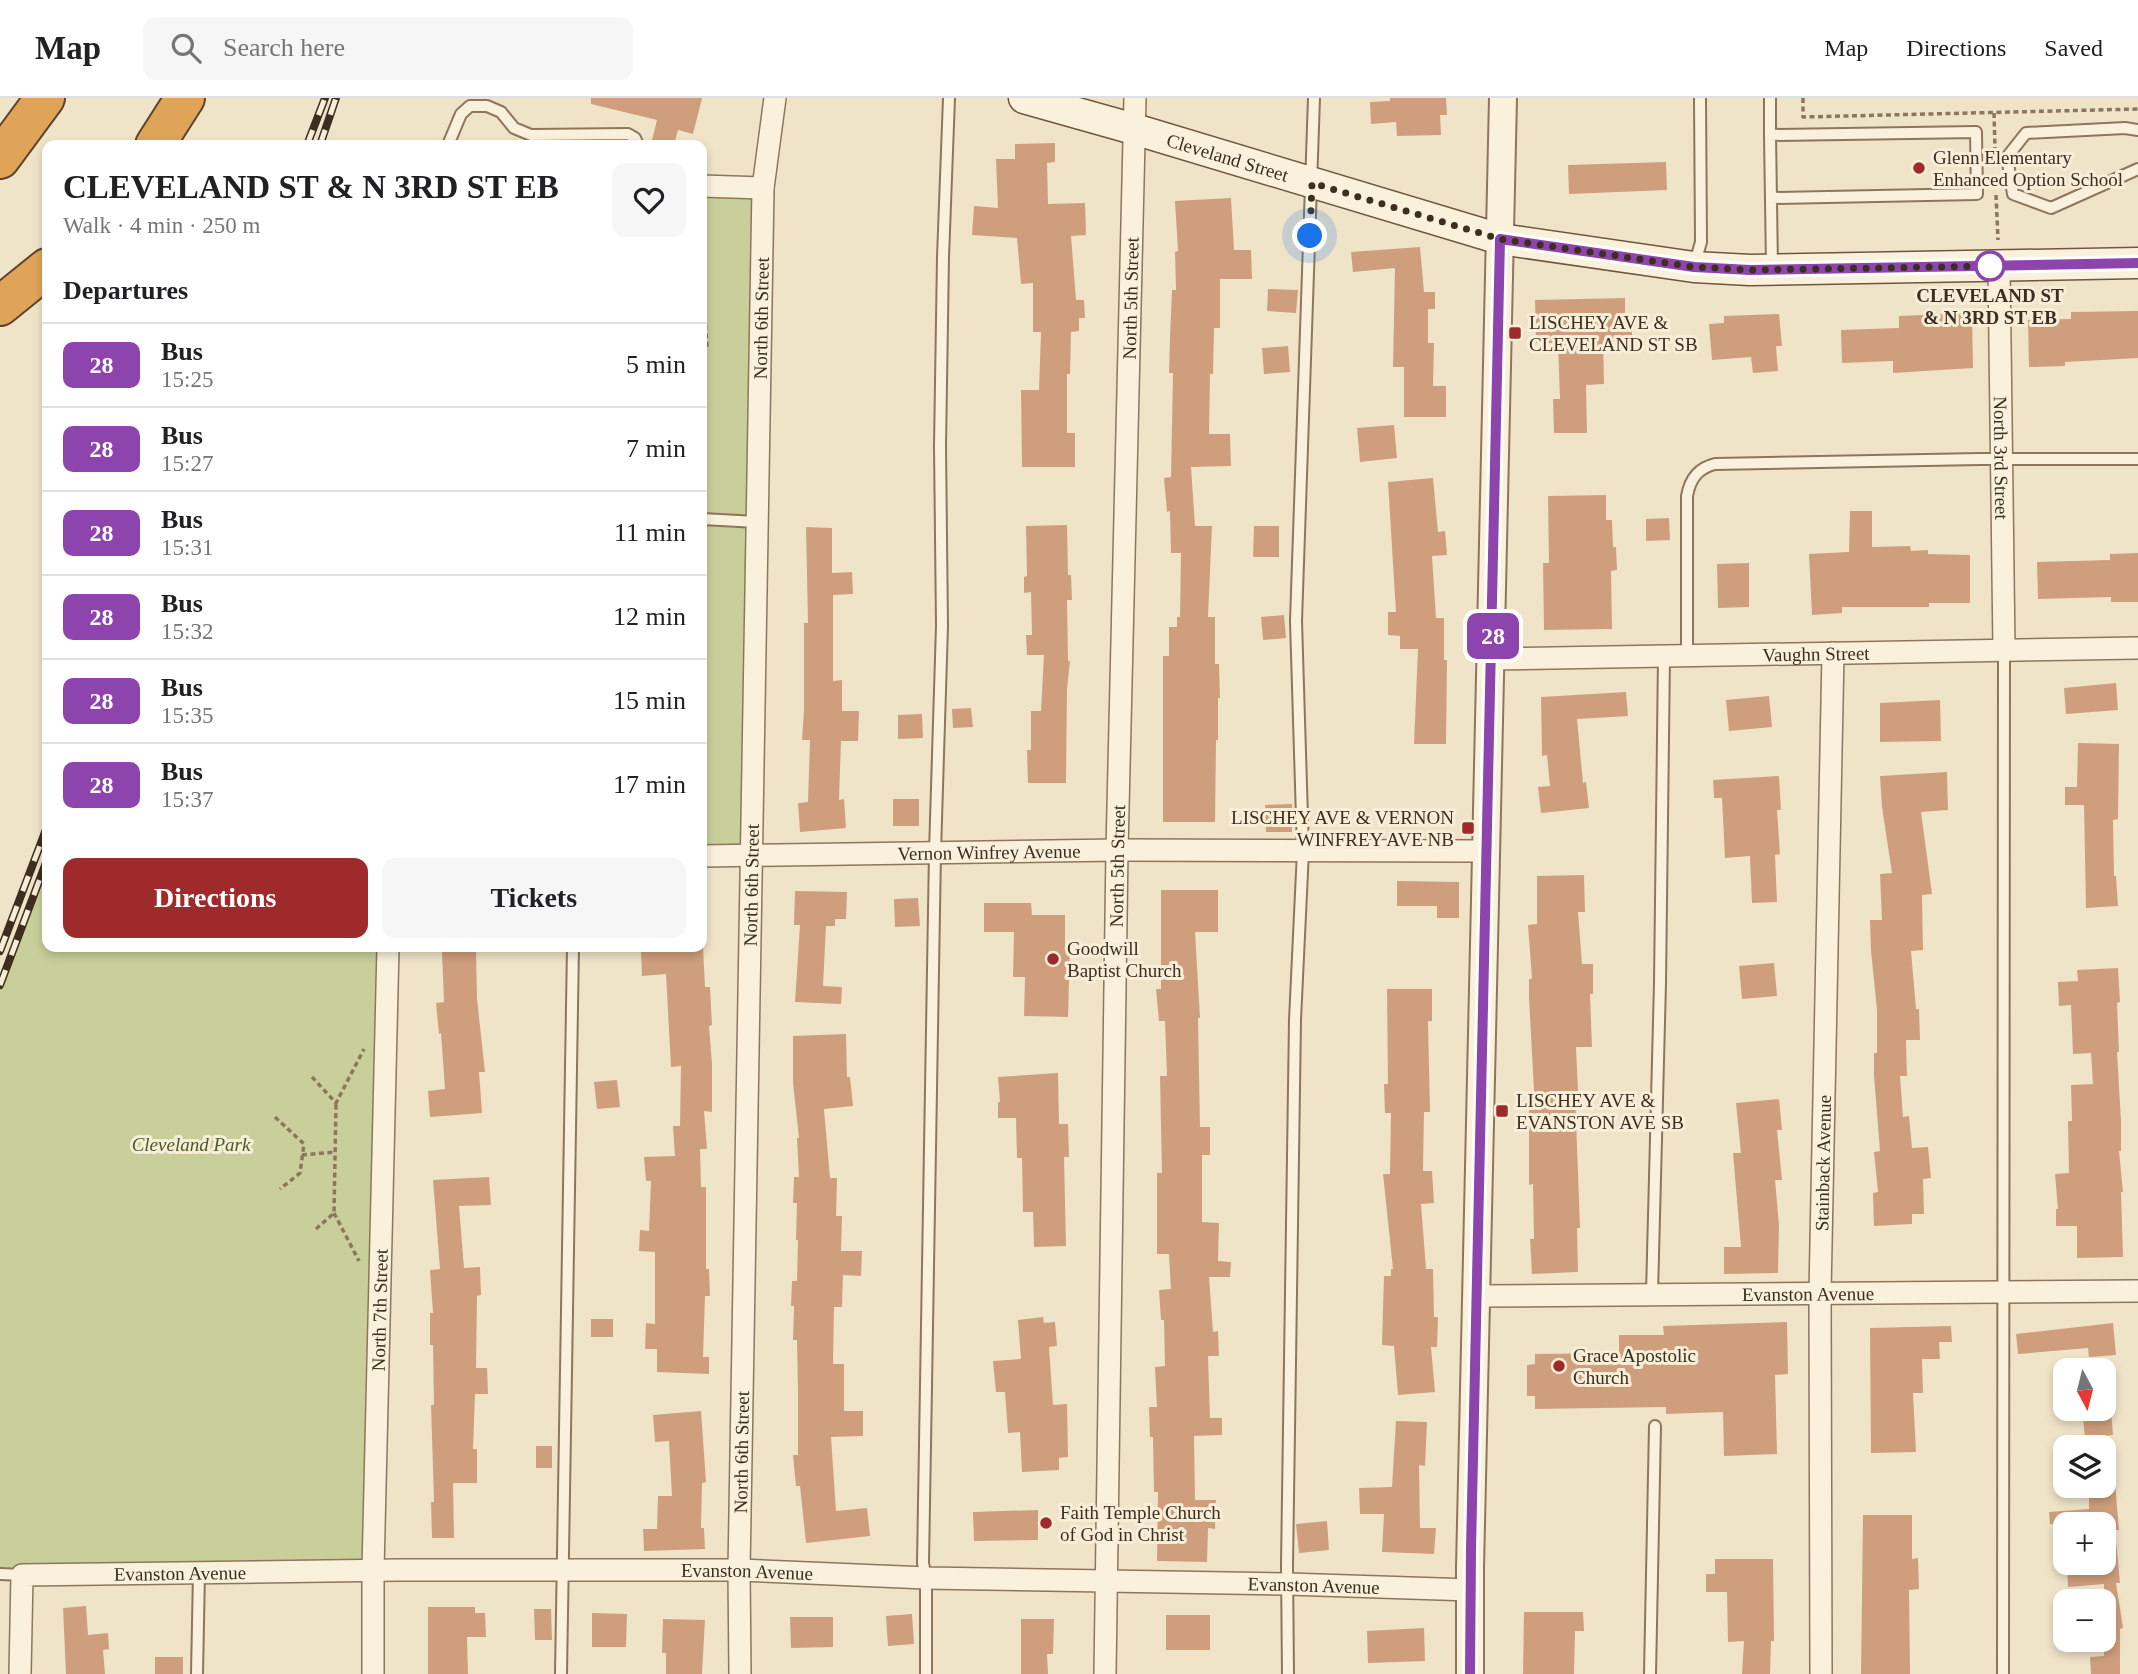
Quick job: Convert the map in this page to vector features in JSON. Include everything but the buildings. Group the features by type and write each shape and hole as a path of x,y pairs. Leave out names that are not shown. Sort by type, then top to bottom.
{"highway":[{"path":"0,159 45,98"},
{"path":"158,140 185,98"},
{"path":"0,306 42,272"}],"main road":[{"name":"Cleveland Street","path":"1024,98 1500,239 1694,267 1772,270 2138,263"}],"street":[{"name":"North 6th Street","path":"740,1674 739,1570 764,188 775,98"},
{"name":"North 5th Street","path":"1105,1674 1117,850 1135,98"},
{"path":"1470,1674 1503,98"},
{"path":"707,186 764,188"},
{"name":"North 3rd Street","path":"1999,266 2004,650"},
{"name":"Vaughn Street","path":"1492,659 2138,648"},
{"name":"Stainback Avenue","path":"1821,1674 1820,1293 1833,653"},
{"name":"Vernon Winfrey Avenue","path":"707,856 1117,850 1487,851"},
{"name":"North 7th Street","path":"373,1674 373,1570 388,952"},
{"name":"Evanston Avenue","path":"1477,1296 2138,1291"},
{"name":"Evanston Avenue","path":"22,1575 373,1570 739,1570 926,1578 1471,1590"},
{"path":"20,1674 22,1575"}],"lane":[{"path":"926,1674 924,1535 935,852 942,626 940,446 943,257 949,98"},
{"path":"1289,1674 1295,1020 1303,851 1296,621 1314,98"},
{"path":"1694,267 1701,242 1700,98"},
{"path":"1770,98 1772,270"},
{"path":"450,140 461,114 470,106 487,106 500,112 514,128 531,135 628,134 636,140"},
{"path":"2138,130 2125,128 2026,133 2007,156 2013,194 2051,208 2138,169"},
{"path":"1770,135 1976,132 1977,194 1772,198"},
{"path":"1687,656 1687,496 1698,471 1715,464 2138,459"},
{"path":"707,519 757,522"},
{"path":"2003,1674 2004,650"},
{"path":"1652,1294 1660,983 1664,656"},
{"path":"561,1674 572,952"},
{"path":"1650,1674 1655,1426"},
{"path":"197,1674 199,1572"},
{"path":"0,1574 22,1575"}],"path":[{"path":"1803,98 1803,117 2138,109"},
{"path":"364,1270 334,1213 335,1152 336,1103 368,1042"},
{"path":"312,1077 336,1103"},
{"path":"275,1116 304,1144 300,1173 280,1189"},
{"path":"302,1155 335,1152"},
{"path":"316,1229 334,1213"}],"green space":[{"path":"707,186 763,188 751,854 707,855"},
{"name":"Cleveland Park","path":"42,873 42,952 388,952 373,1570 0,1580 0,985"}],"railway":[{"path":"309,140 325,98"},
{"path":"322,140 336,98"},
{"path":"0,951 42,840"},
{"path":"0,985 42,873"}],"bus line":[{"name":"28","path":"1470,1674 1500,239 1694,267 1750,270 2138,263"}],"place":[{"name":"Glenn Elementary Enhanced Option School","path":"1919,168"},
{"name":"CLEVELAND ST & N 3RD ST EB","path":"1990,266"},
{"name":"LISCHEY AVE & CLEVELAND ST SB","path":"1515,333"},
{"name":"LISCHEY AVE & VERNON WINFREY AVE NB","path":"1468,828"},
{"name":"Goodwill Baptist Church","path":"1053,959"},
{"name":"LISCHEY AVE & EVANSTON AVE SB","path":"1502,1111"},
{"name":"Grace Apostolic Church","path":"1559,1366"},
{"name":"Faith Temple Church of God in Christ","path":"1046,1523"}],"route":[{"path":"1310,236 1312,183 1500,239 1694,267 1750,270 1999,266 1990,266"}]}
